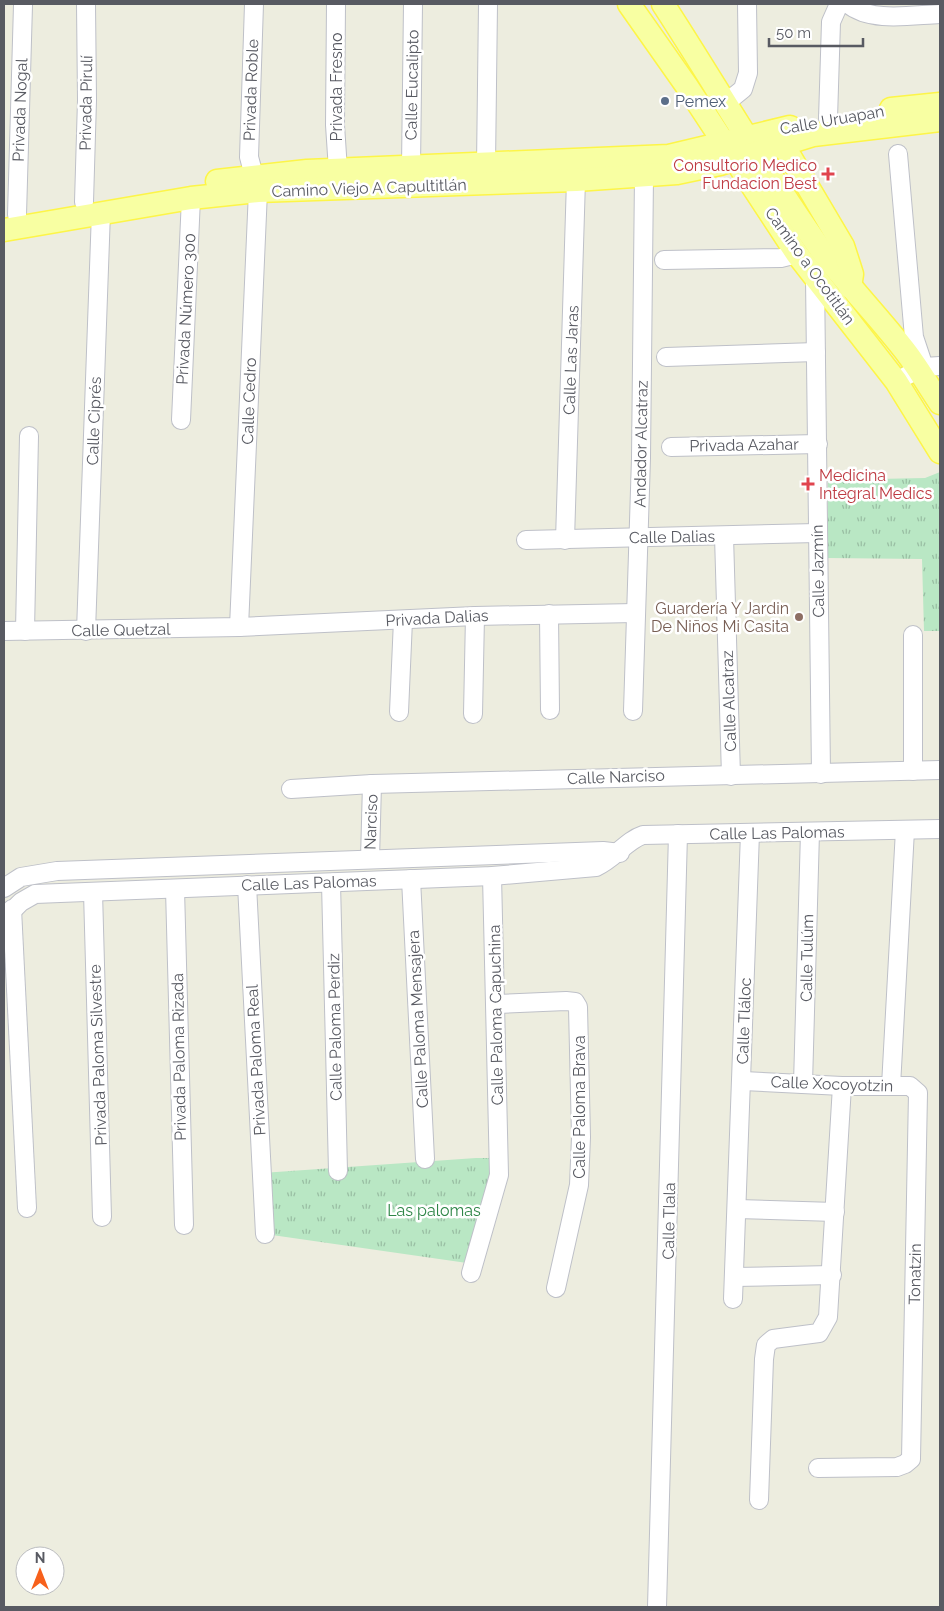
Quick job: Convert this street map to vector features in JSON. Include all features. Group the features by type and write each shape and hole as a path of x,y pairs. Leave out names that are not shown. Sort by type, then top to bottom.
{"main road":[{"name":"Camino a Ocotitlán","path":"629,4 797,254 896,381 940,452"},
{"name":"Camino a Ocotitlán","path":"662,4 820,247 850,287 902,347 927,367 940,403"},
{"name":"Calle Uruapan","path":"729,151 779,137 828,119 940,104"},
{"name":"Calle Uruapan","path":"779,137 940,120"},
{"path":"779,137 844,246 852,274 850,287"},
{"name":"Camino Viejo A Capultitlán","path":"93,207 191,198 255,184 576,180 644,176 692,171 729,151"},
{"name":"Camino Viejo A Capultitlán","path":"8,221 338,170 486,165 669,156 729,151"}],"street":[{"name":"Privada Pirulí","path":"86,4 87,100 93,207"},
{"name":"Privada Roble","path":"254,4 249,145 255,184"},
{"name":"Privada Fresno","path":"336,4 338,170"},
{"name":"Calle Eucalipto","path":"410,167 414,4"},
{"path":"486,165 488,4"},
{"path":"727,102 743,89 748,73 748,4"},
{"path":"828,119 831,22 839,4"},
{"path":"848,4 854,9 879,15 940,11"},
{"name":"Privada Nogal","path":"8,221 23,5"},
{"path":"896,381 927,367 914,337 898,154"},
{"name":"Andador Alcatraz","path":"633,711 644,176"},
{"name":"Calle Las Jaras","path":"565,540 576,180"},
{"name":"Calle Cedro","path":"239,628 255,184"},
{"name":"Privada Número 300","path":"181,420 191,198"},
{"name":"Calle Ciprés","path":"86,631 93,207"},
{"path":"664,260 781,258 797,254"},
{"name":"Calle Jazmín","path":"815,278 820,774"},
{"path":"666,357 816,352"},
{"path":"25,631 29,436"},
{"name":"Privada Azahar","path":"671,447 818,444"},
{"name":"Calle Dalias","path":"526,540 817,533"},
{"name":"Calle Alcatraz","path":"724,536 731,776"},
{"name":"Privada Dalias","path":"239,628 475,616 635,612"},
{"path":"549,614 550,710"},
{"path":"473,714 475,616"},
{"path":"399,712 403,620"},
{"name":"Calle Quetzal","path":"4,631 239,628"},
{"path":"913,635 913,771"},
{"name":"Calle Narciso","path":"292,789 372,784 940,770"},
{"name":"Narciso","path":"370,859 372,784"},
{"name":"Calle Las Palomas","path":"8,914 34,894 492,876 596,868 620,853 639,836 940,829"},
{"path":"891,1086 905,830"},
{"name":"Calle Tulúm","path":"803,1084 810,832"},
{"name":"Calle Tláloc","path":"733,1299 743,1081 750,833"},
{"name":"Calle Tlala","path":"657,1607 678,834"},
{"name":"Calle Las Palomas","path":"4,888 21,877 57,871 604,851 620,853"},
{"name":"Calle Paloma Capuchina","path":"471,1273 498,1184 497,1004 492,876"},
{"name":"Calle Paloma Mensajera","path":"411,879 425,1159"},
{"name":"Calle Paloma Perdiz","path":"331,883 338,1172"},
{"name":"Privada Paloma Real","path":"247,885 265,1234"},
{"name":"Privada Paloma Rizada","path":"175,889 184,1225"},
{"name":"Privada Paloma Silvestre","path":"93,892 102,1217"},
{"path":"8,914 27,1208"},
{"name":"Calle Paloma Brava","path":"497,1004 566,1001 575,1002 578,1007 581,1137 579,1185 556,1288"},
{"name":"Calle Xocoyotzin","path":"743,1081 842,1086 910,1086 918,1093"},
{"path":"759,1500 765,1350 769,1342 773,1340 819,1333 824,1328 828,1317 842,1086"},
{"name":"Tonatzin","path":"818,1468 897,1467 909,1462 912,1454 918,1093"},
{"path":"737,1210 835,1212"},
{"path":"734,1277 832,1275"}],"green space":[{"path":"940,472 940,631 924,631 922,559 827,558 828,480 925,478"},
{"name":"Las palomas","path":"492,1158 498,1184 467,1263 265,1234 262,1173"}],"place":[{"name":"Pemex","path":"665,101"},
{"name":"Consultorio Medico Fundacion Best","path":"828,174"},
{"name":"Medicina Integral Medics","path":"808,484"},
{"name":"Guardería Y Jardin De Niños Mi Casita","path":"799,617"}]}
